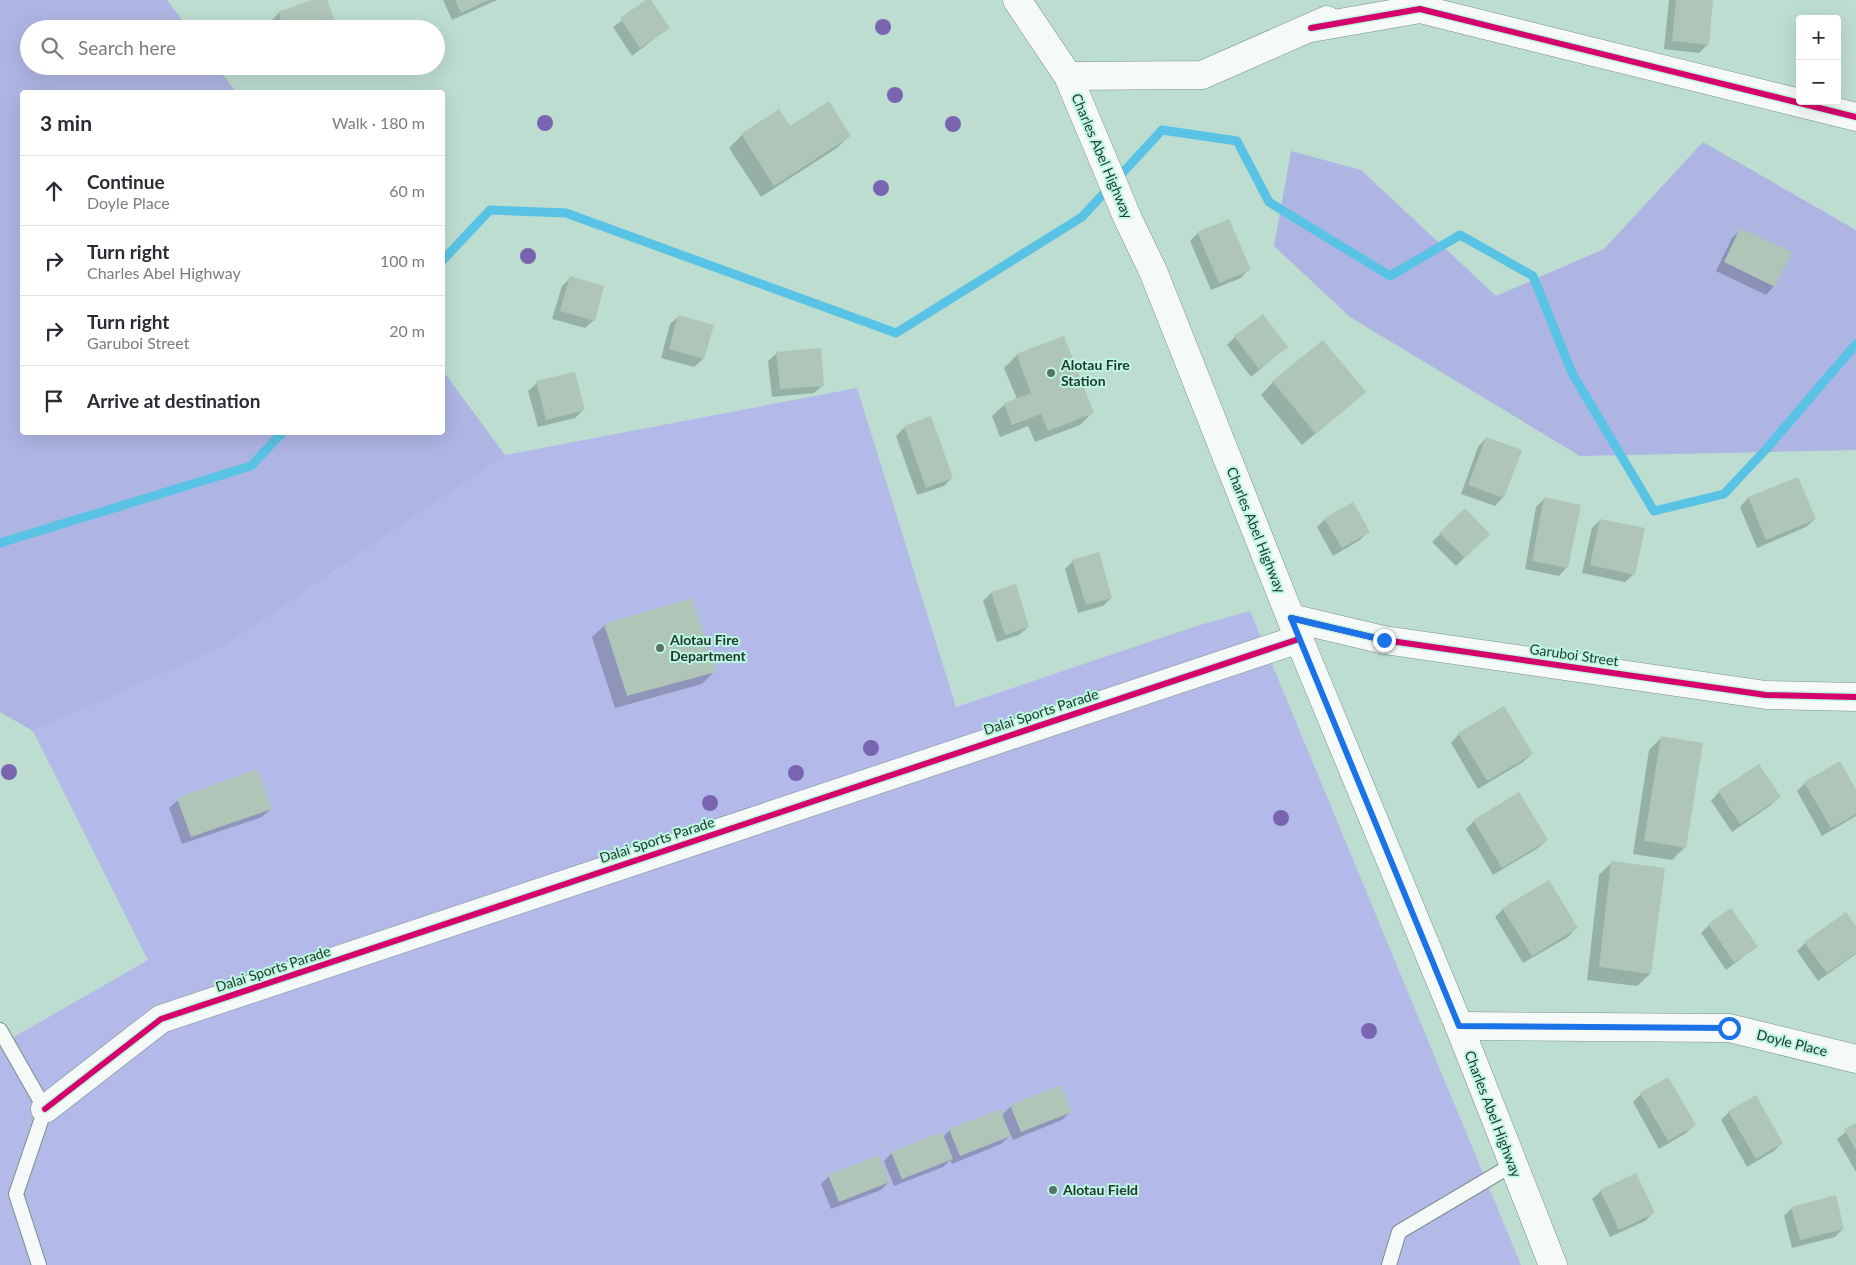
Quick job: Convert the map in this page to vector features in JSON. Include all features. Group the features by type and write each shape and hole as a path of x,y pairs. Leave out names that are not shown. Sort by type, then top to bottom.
{"street":[{"name":"Charles Abel Highway","path":"1018,0 1068,76 1128,219 1153,271 1295,628 1459,1026 1512,1165 1553,1265"},
{"path":"1068,76 1202,75 1311,28 1369,0"},
{"path":"1311,28 1420,9 1856,117"},
{"name":"Garuboi Street","path":"1295,628 1766,696 1856,697"},
{"name":"Dalai Sports Parade","path":"45,1109 161,1019 1295,628"},
{"name":"Doyle Place","path":"1459,1026 1729,1028 1856,1059"}],"lane":[{"path":"0,1030 45,1109 16,1194 39,1265"},
{"path":"1389,1265 1399,1232 1512,1165"}],"shaded area":[{"path":"0,0 167,0 182,20 20,20 20,75 223,75 234,90 20,90 20,435 445,435 445,374 505,455 223,647 33,731 0,712"},
{"path":"1703,142 1856,230 1856,450 1580,456 1350,317 1274,246 1291,151 1361,170 1496,296 1604,249"},
{"path":"857,388 956,707 1200,625 1250,611 1521,1265 0,1265 0,1045 148,960 33,731 223,647 505,455"}],"building":[{"path":"312,0 327,0 335,20 281,20 278,12"},
{"path":"455,0 489,0 461,13"},
{"path":"646,0 651,0 670,28 640,48 620,18"},
{"path":"1676,0 1713,0 1709,45 1672,41"},
{"path":"829,101 851,136 774,186 741,134 779,109 790,126"},
{"path":"1229,219 1251,270 1219,283 1197,232"},
{"path":"1740,228 1792,252 1775,287 1724,262"},
{"path":"570,276 604,286 595,321 560,311"},
{"path":"1263,314 1288,347 1259,369 1234,336"},
{"path":"678,315 714,325 704,359 669,349"},
{"name":"Alotau Fire Station","path":"1064,336 1094,413 1048,431 1041,414 1012,425 1004,403 1031,393 1016,354"},
{"path":"1323,340 1366,392 1316,434 1272,381"},
{"path":"821,348 824,386 780,389 776,352"},
{"path":"575,372 585,410 546,420 536,381"},
{"path":"931,416 953,478 926,488 904,426"},
{"path":"1486,437 1522,450 1504,498 1468,485"},
{"path":"1798,477 1816,519 1766,540 1748,497"},
{"path":"1544,497 1581,505 1568,568 1532,561"},
{"path":"1353,502 1370,532 1342,548 1324,518"},
{"path":"1465,508 1490,534 1465,558 1439,533"},
{"path":"1600,519 1645,528 1635,575 1590,565"},
{"path":"1099,552 1112,598 1086,605 1072,560"},
{"path":"1016,584 1029,627 1005,635 991,592"},
{"name":"Alotau Fire Department","path":"692,598 716,672 627,696 604,624"},
{"path":"1504,706 1533,754 1487,781 1458,733"},
{"path":"1661,736 1703,743 1686,848 1644,841"},
{"path":"1840,761 1856,790 1856,814 1831,828 1804,782"},
{"path":"1759,764 1781,797 1740,824 1718,791"},
{"path":"257,769 272,809 191,837 177,798"},
{"path":"1519,792 1548,840 1502,868 1473,820"},
{"path":"1611,861 1665,868 1651,974 1599,967"},
{"path":"1549,880 1578,928 1532,956 1502,908"},
{"path":"1731,908 1758,947 1734,962 1708,924"},
{"path":"1846,912 1856,926 1856,953 1827,973 1804,942"},
{"path":"1668,1077 1696,1125 1668,1141 1640,1093"},
{"path":"1061,1085 1072,1112 1021,1132 1010,1105"},
{"path":"1756,1095 1783,1143 1756,1159 1728,1111"},
{"path":"1000,1109 1011,1136 960,1156 949,1129"},
{"path":"1856,1123 1856,1150 1844,1129"},
{"path":"942,1132 953,1159 902,1179 891,1152"},
{"path":"879,1155 890,1182 839,1202 828,1175"},
{"path":"1636,1173 1655,1213 1619,1230 1600,1190"},
{"path":"1836,1195 1844,1229 1800,1240 1791,1207"}],"waterway":[{"path":"445,258 490,210 566,213 896,333 1082,217 1162,130 1237,141 1269,202 1390,276 1460,235 1533,276 1572,373 1654,511 1724,494 1768,447 1856,344"},
{"path":"0,543 251,466 280,435"}],"cycle path":[{"path":"1311,28 1420,9 1856,117"},
{"path":"1291,618 1384,640 1766,695 1856,697"},
{"path":"45,1109 161,1019 1299,639"}],"place":[{"name":"Alotau Fire Station","path":"1051,373"},
{"name":"Alotau Fire Department","path":"660,648"},
{"name":"Alotau Field","path":"1053,1190"}],"route":[{"path":"1384,640 1291,618 1459,1026 1729,1028"}]}
